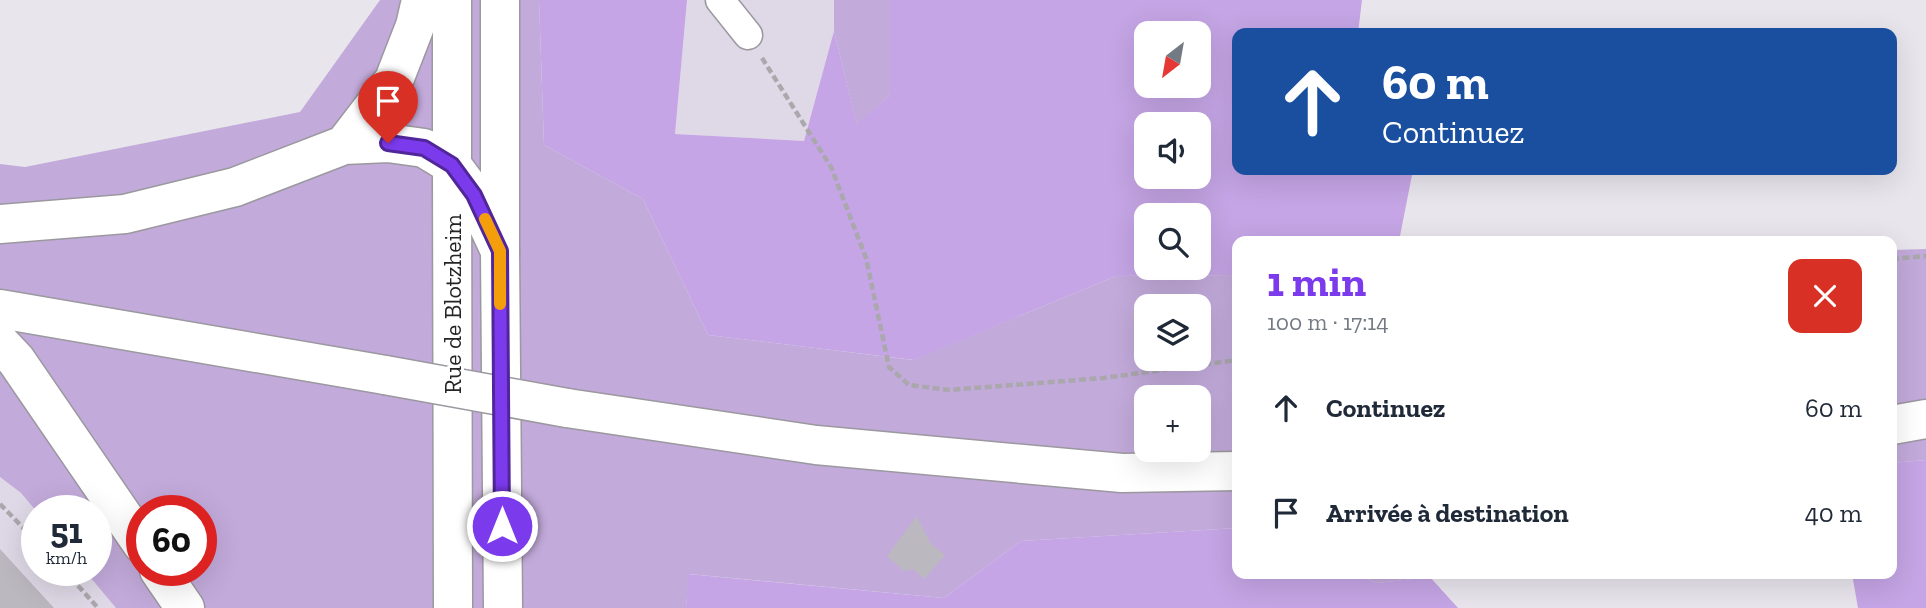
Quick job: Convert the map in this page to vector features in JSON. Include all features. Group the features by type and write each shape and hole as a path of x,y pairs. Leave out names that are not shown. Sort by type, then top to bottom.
{"main road":[{"path":"344,145 394,80 415,26 421,0"},
{"name":"Rue de Blotzheim","path":"452,0 453,608"},
{"name":"Rue de Blotzheim","path":"500,0 503,608"},
{"path":"0,224 125,214 235,187 344,145 388,143 424,148 452,165 474,195 500,251"},
{"path":"0,309 567,408 816,445 1122,473 1232,471"},
{"path":"0,343 16,360 126,521"},
{"path":"1897,424 1926,419"},
{"path":"170,586 185,608"}],"street":[{"path":"720,0 748,35"}],"path":[{"path":"748,35 831,167 866,258 889,367 909,385 949,390 1091,379 1232,361"},
{"path":"1897,259 1926,256"},
{"path":"0,504 21,526"},
{"path":"78,586 98,608"}],"shaded area":[{"path":"380,0 539,0 544,145 643,199 708,335 913,360 1116,276 1134,276 1134,280 1211,280 1211,275 1232,275 1232,528 1021,541 944,598 689,574 686,608 116,608 98,586 112,586 112,495 23,495 0,477 0,164 25,167 300,112"},
{"path":"539,0 687,0 675,134 804,141 834,31 857,124 890,95 890,0 1362,0 1359,28 1232,28 1232,175 1412,175 1400,236 1232,236 1232,275 1211,275 1211,203 1134,203 1134,276 1116,276 914,360 708,335 643,199 544,145"},
{"path":"687,0 834,0 834,31 804,141 675,134"},
{"path":"834,0 890,0 890,95 857,125 834,31"},
{"path":"1926,249 1926,460 1897,463 1897,250"},
{"path":"1926,460 1926,608 1858,608 1853,579 1897,579 1897,463"},
{"path":"0,477 23,495 21,586 98,586 116,608 0,608"},
{"path":"1232,528 1232,579 1367,579 1377,583 1432,579 1458,608 686,608 688,574 944,598 1021,541"},
{"path":"1367,579 1415,579 1377,583"}],"building":[{"path":"917,516 930,543 945,555 924,579 913,569 904,571 887,556"},
{"path":"0,549 21,572 21,586 34,586 54,608 0,608"}],"slow traffic":[{"path":"485,219 500,251 500,304"}],"route":[{"path":"388,143 424,148 452,165 474,195 500,251 502,526"}]}
